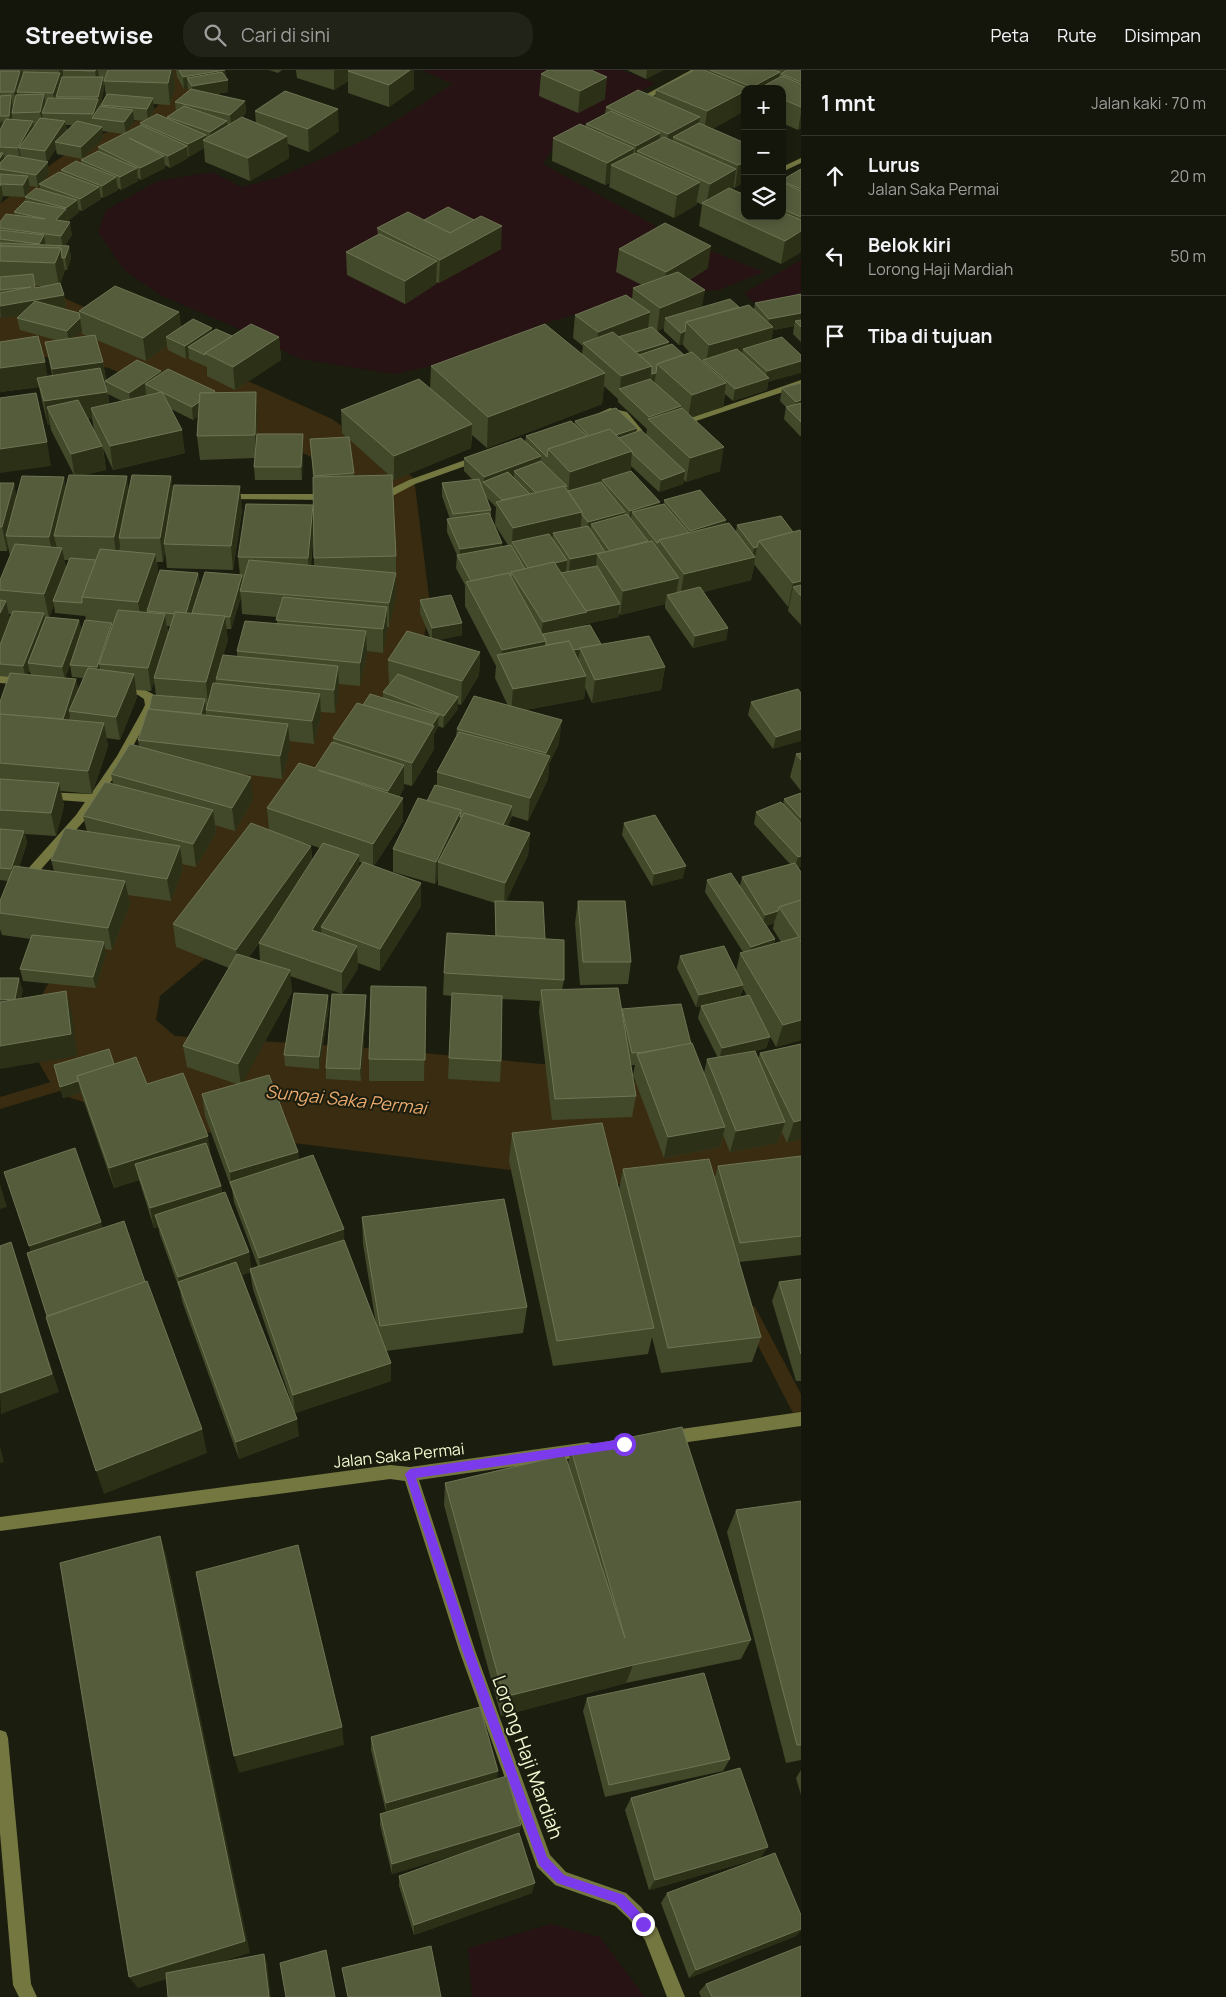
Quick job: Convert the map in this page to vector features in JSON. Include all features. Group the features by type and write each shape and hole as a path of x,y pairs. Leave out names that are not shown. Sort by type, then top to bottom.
{"street":[{"path":"627,107 696,70"},
{"path":"786,168 801,160"},
{"path":"664,429 801,383"},
{"path":"590,418 609,411 621,411 639,433 646,434"},
{"path":"363,498 382,498 412,482 489,454"},
{"path":"218,497 344,498"},
{"path":"0,679 40,682"},
{"path":"0,908 80,818 121,758 150,705 149,697 141,692 109,688"},
{"path":"37,795 93,798"},
{"path":"653,1440 801,1419"},
{"name":"Jalan Saka Permai","path":"0,1524 390,1472 410,1474 604,1447"},
{"name":"Lorong Haji Mardiah","path":"410,1474 467,1650 543,1861 560,1879 620,1899 635,1913 651,1934 676,1997"},
{"path":"0,1738 22,1985 28,1997"}],"shaded area":[{"path":"421,70 622,70 655,83 557,141 543,164 676,237 764,272 719,290 641,296 542,324 459,360 395,374 300,359 230,325 162,296 124,270 98,232 106,210 158,181 212,172 241,187 277,178 365,140 453,84"},
{"path":"801,260 801,302 762,310 744,293"},
{"path":"551,1924 600,1937 645,1997 472,1997 468,1948"}],"water":[{"name":"Sungai Saka Permai","path":"119,70 203,70 207,72 221,97 32,232 20,278 332,419 414,478 430,605 418,669 225,947 202,961 160,996 156,1020 175,1036 357,1047 563,1066 729,1101 801,1106 801,1196 758,1201 166,1127 71,1098 50,1082 38,1061 36,1009 46,987 166,840 332,677 316,459 109,368 70,360 0,352 0,204 66,154 100,135 131,123 149,113 166,97"}],"building":[{"path":"63,70 96,70 95,71"},
{"path":"108,70 171,70 168,83 104,81"},
{"path":"179,70 225,70 183,77"},
{"path":"410,70 389,85 348,71"},
{"path":"548,70 591,70 607,77 580,91 541,74"},
{"path":"695,70 704,70 741,86 741,93 707,111 656,90"},
{"path":"710,70 774,70 780,72 756,85 747,85"},
{"path":"787,70 801,70 801,82 781,74"},
{"path":"0,71 20,71 14,92 0,92"},
{"path":"24,72 60,73 53,93 17,92"},
{"path":"222,72 228,80 192,86 187,78"},
{"path":"782,76 801,84 801,107 786,101 786,85 765,85"},
{"path":"62,77 103,77 98,97 56,97"},
{"path":"191,89 245,101 230,115 175,102"},
{"path":"638,90 700,117 668,134 606,107"},
{"path":"285,91 338,109 308,129 255,111"},
{"path":"44,94 40,112 12,113 16,95"},
{"path":"107,94 153,98 147,109 101,105"},
{"path":"11,95 9,116 0,116 0,96"},
{"path":"48,98 98,99 93,114 42,113"},
{"path":"100,106 133,110 124,122 92,118"},
{"path":"184,106 227,121 210,132 167,117"},
{"path":"611,111 660,133 636,146 586,124"},
{"path":"157,114 206,135 188,144 140,123"},
{"path":"242,117 287,136 248,158 203,140"},
{"path":"40,118 65,121 45,151 19,148"},
{"path":"6,119 33,121 18,148 0,147 0,130"},
{"path":"77,121 102,127 81,147 55,142"},
{"path":"699,123 741,141 741,164 738,165 673,137"},
{"path":"580,124 634,148 607,163 553,138"},
{"path":"141,125 187,146 168,156 129,138 164,156 140,168 98,147"},
{"path":"664,137 736,169 710,184 637,151"},
{"path":"98,151 137,168 120,177 81,160"},
{"path":"635,153 700,182 677,195 611,165"},
{"path":"8,155 48,162 36,175 0,169 0,163"},
{"path":"76,161 116,177 102,186 61,170"},
{"path":"801,169 801,189 786,183 786,178"},
{"path":"59,172 99,187 80,199 39,184"},
{"path":"0,174 28,176 23,185 1,184 0,186"},
{"path":"786,184 801,191 801,217 786,211"},
{"path":"36,188 77,200 66,208 25,197"},
{"path":"729,188 741,193 741,220 786,220 786,214 801,220 801,231 785,241 702,203"},
{"path":"25,201 66,209 56,220 70,222 61,236 0,228 0,222 6,214 45,219 14,212"},
{"path":"448,207 474,220 450,233 424,220"},
{"path":"408,212 450,233 481,216 502,226 440,260 377,228"},
{"path":"665,223 711,246 666,272 619,249"},
{"path":"0,230 44,235 39,244 0,239"},
{"path":"379,234 437,261 405,281 346,252"},
{"path":"0,243 69,246 65,258 62,258 61,248 0,246"},
{"path":"0,246 61,248 55,263 0,261"},
{"path":"678,272 705,290 660,308 633,288"},
{"path":"33,274 35,288 60,283 64,295 0,306 0,293 31,287 0,290 0,277"},
{"path":"115,286 179,312 143,338 79,311"},
{"path":"801,294 801,313 769,319 755,303"},
{"path":"626,295 650,312 598,332 575,315"},
{"path":"730,299 739,307 686,322 685,331 681,333 665,318"},
{"path":"35,301 79,313 80,318 67,331 17,318"},
{"path":"749,305 773,327 709,345 686,322"},
{"path":"193,319 212,328 185,346 166,337"},
{"path":"801,320 801,327 795,321"},
{"path":"251,324 279,337 233,367 205,353"},
{"path":"545,324 605,373 488,417 431,366"},
{"path":"652,327 669,342 636,352 618,337"},
{"path":"216,329 232,336 205,353 205,355 188,347"},
{"path":"613,332 652,366 621,376 583,343"},
{"path":"95,335 103,362 52,369 45,342"},
{"path":"38,336 45,362 0,368 0,342"},
{"path":"782,337 801,355 801,361 767,371 743,349"},
{"path":"672,344 684,355 657,364 656,373 652,374 652,366 639,355"},
{"path":"737,349 769,378 735,389 703,360"},
{"path":"692,352 726,383 692,395 657,364"},
{"path":"137,360 161,371 129,393 105,381"},
{"path":"100,368 107,392 44,401 37,378"},
{"path":"168,369 215,391 213,393 200,393 199,402 192,407 145,384"},
{"path":"419,379 472,424 394,456 341,410"},
{"path":"650,379 681,406 649,417 619,389"},
{"path":"801,383 801,400 796,402 782,388"},
{"path":"162,392 182,430 110,446 91,408"},
{"path":"256,392 255,435 197,436 200,393"},
{"path":"36,393 47,442 0,449 0,398"},
{"path":"78,400 102,446 71,454 47,407"},
{"path":"801,403 801,422 786,407"},
{"path":"616,408 637,428 616,435 610,429 589,436 575,421"},
{"path":"682,408 724,447 690,458 648,419"},
{"path":"571,421 587,436 548,449 547,457 526,436"},
{"path":"610,429 632,451 570,472 548,449"},
{"path":"641,430 685,471 661,480 619,438"},
{"path":"257,434 303,434 301,467 254,467"},
{"path":"349,437 354,473 314,476 310,439"},
{"path":"521,438 541,456 484,477 464,458"},
{"path":"541,461 567,486 536,493 514,471"},
{"path":"631,471 660,502 630,511 602,480"},
{"path":"508,472 530,494 502,500 483,482"},
{"path":"69,475 127,476 114,537 54,536"},
{"path":"132,475 171,476 160,538 119,538"},
{"path":"392,475 396,556 314,558 313,477"},
{"path":"22,476 64,477 49,537 6,536"},
{"path":"479,479 491,510 453,514 442,483"},
{"path":"601,482 625,512 588,522 568,491"},
{"path":"0,483 14,483 2,527 0,527"},
{"path":"174,485 240,486 231,546 164,544"},
{"path":"564,486 582,512 513,528 496,502"},
{"path":"700,490 726,520 690,531 664,500"},
{"path":"246,504 313,505 308,558 238,557"},
{"path":"664,504 689,533 659,540 657,543 632,512"},
{"path":"489,513 502,543 460,549 447,519"},
{"path":"627,514 648,541 610,551 591,524"},
{"path":"781,516 793,532 759,541 757,547 754,548 737,525"},
{"path":"729,523 755,557 684,574 659,540"},
{"path":"588,526 605,552 570,559 553,533"},
{"path":"800,530 801,581 793,583 759,541"},
{"path":"549,534 567,560 528,568 512,542"},
{"path":"652,541 679,578 623,591 597,554"},
{"path":"15,544 62,548 44,594 0,590 0,580"},
{"path":"511,545 525,569 511,572 511,576 509,573 471,581 457,555"},
{"path":"100,549 155,554 138,602 82,597"},
{"path":"70,558 96,560 82,597 82,603 53,601"},
{"path":"249,560 396,573 389,603 240,591"},
{"path":"554,562 587,612 543,622 511,572"},
{"path":"597,566 620,604 586,611 561,573"},
{"path":"160,570 198,573 186,613 175,612 175,614 147,611"},
{"path":"205,572 242,575 230,617 192,613"},
{"path":"509,573 546,641 502,650 466,582"},
{"path":"801,585 801,596 793,587"},
{"path":"700,587 728,628 695,636 667,595"},
{"path":"451,595 462,623 432,628 420,600"},
{"path":"283,597 387,607 383,629 276,620"},
{"path":"0,600 6,601 0,613"},
{"path":"118,610 165,614 148,668 99,664"},
{"path":"13,611 44,613 23,666 0,664 0,645"},
{"path":"175,612 225,616 206,682 154,678"},
{"path":"46,617 79,620 62,667 28,663"},
{"path":"85,620 112,623 97,667 70,665"},
{"path":"245,621 366,631 360,663 237,651"},
{"path":"590,625 601,644 573,650 569,641 546,645 543,634"},
{"path":"407,631 480,652 462,681 388,660"},
{"path":"649,636 665,667 595,680 580,648"},
{"path":"569,641 586,676 513,689 497,655"},
{"path":"223,655 338,666 334,690 216,679"},
{"path":"88,668 134,674 116,717 69,711"},
{"path":"10,673 76,679 63,719 0,714 0,702"},
{"path":"398,674 458,697 444,716 383,692"},
{"path":"213,683 320,694 312,721 206,710"},
{"path":"798,689 801,693 801,729 776,737 751,702"},
{"path":"370,694 439,715 432,725 363,705"},
{"path":"152,695 205,699 201,714 149,709"},
{"path":"474,696 562,720 546,753 457,729"},
{"path":"357,703 434,726 412,763 333,738"},
{"path":"148,709 288,724 280,756 138,740"},
{"path":"0,714 104,723 88,771 0,763"},
{"path":"459,732 550,756 530,798 437,772"},
{"path":"332,742 404,765 388,791 318,770 403,798 373,844 267,808 299,763 315,768"},
{"path":"130,744 251,777 232,808 111,774"},
{"path":"801,753 801,760 796,754"},
{"path":"0,779 59,783 51,813 0,810"},
{"path":"105,782 213,810 193,844 83,816"},
{"path":"435,785 512,806 503,825 464,813 460,817 461,810 427,801"},
{"path":"801,793 801,818 784,799"},
{"path":"418,798 461,810 436,862 393,849"},
{"path":"781,802 801,823 801,856 798,857 756,812"},
{"path":"464,813 530,833 505,883 438,862"},
{"path":"655,815 686,866 654,874 624,823"},
{"path":"251,823 311,846 236,950 173,924"},
{"path":"65,828 180,846 167,879 51,860"},
{"path":"0,829 24,831 11,869 0,868"},
{"path":"323,843 359,855 312,930 357,946 342,972 259,943"},
{"path":"363,862 421,883 380,949 321,927"},
{"path":"795,863 801,872 801,900 779,907 778,911 765,915 742,877"},
{"path":"14,866 125,881 108,928 0,913 0,901"},
{"path":"731,873 775,939 751,947 707,880"},
{"path":"801,900 801,1020 783,1025 740,953 799,937 779,907"},
{"path":"495,901 543,902 545,939 496,936"},
{"path":"578,901 625,901 631,962 583,962"},
{"path":"447,933 564,940 564,980 444,973"},
{"path":"32,935 104,942 93,977 20,969"},
{"path":"724,946 743,985 699,995 680,956"},
{"path":"237,954 290,970 238,1064 183,1046"},
{"path":"0,978 19,978 15,999 0,1000"},
{"path":"371,986 426,987 425,1060 369,1059"},
{"path":"618,988 636,1096 555,1099 541,990"},
{"path":"66,991 71,1034 0,1046 0,1002"},
{"path":"294,993 328,995 319,1057 284,1055"},
{"path":"452,993 502,996 501,1061 449,1058"},
{"path":"332,994 366,995 360,1069 326,1068"},
{"path":"749,995 770,1037 722,1048 701,1006"},
{"path":"681,1004 691,1044 632,1053 622,1009"},
{"path":"692,1043 725,1127 668,1137 637,1054"},
{"path":"801,1044 801,1120 794,1122 760,1053"},
{"path":"109,1049 114,1064 77,1076 78,1081 60,1087 54,1065"},
{"path":"755,1051 785,1122 736,1131 707,1059"},
{"path":"136,1057 147,1084 183,1073 208,1136 109,1168 77,1076"},
{"path":"269,1075 298,1152 230,1172 202,1094"},
{"path":"602,1123 654,1328 557,1341 512,1133"},
{"path":"206,1143 221,1186 150,1208 135,1164"},
{"path":"75,1148 101,1222 29,1246 4,1172"},
{"path":"313,1155 344,1229 259,1258 230,1182"},
{"path":"801,1156 801,1236 740,1243 718,1166"},
{"path":"709,1159 761,1337 668,1348 623,1169"},
{"path":"225,1192 249,1252 178,1277 155,1215"},
{"path":"504,1199 527,1307 380,1326 362,1217"},
{"path":"124,1221 145,1282 47,1316 27,1253"},
{"path":"344,1240 391,1363 293,1395 250,1269"},
{"path":"11,1242 52,1374 0,1393 0,1246"},
{"path":"236,1262 297,1419 236,1442 178,1282"},
{"path":"801,1279 801,1354 779,1282"},
{"path":"147,1281 202,1429 96,1471 46,1317"},
{"path":"682,1427 751,1640 633,1665 504,1697 445,1483 565,1455 625,1638 571,1449"},
{"path":"801,1501 801,1745 797,1745 736,1510"},
{"path":"160,1536 245,1941 129,1977 60,1563"},
{"path":"298,1545 342,1727 234,1756 196,1572"},
{"path":"704,1673 730,1759 609,1785 587,1698"},
{"path":"480,1707 498,1771 386,1803 371,1737"},
{"path":"740,1768 768,1847 655,1880 631,1798"},
{"path":"507,1776 521,1825 392,1864 380,1814"},
{"path":"519,1833 535,1883 414,1925 399,1876"},
{"path":"775,1853 801,1915 801,1929 696,1970 667,1893"},
{"path":"431,1946 441,1997 348,1997 342,1968"},
{"path":"801,1946 801,1997 712,1997 706,1984"},
{"path":"326,1950 335,1997 286,1997 280,1963"},
{"path":"264,1954 269,1997 168,1997 166,1973"}],"waterway":[{"path":"0,1103 75,1081"},
{"path":"749,1312 801,1411"}],"route":[{"path":"624,1444 410,1474 467,1650 543,1861 560,1879 620,1899 635,1913 643,1924"}]}
